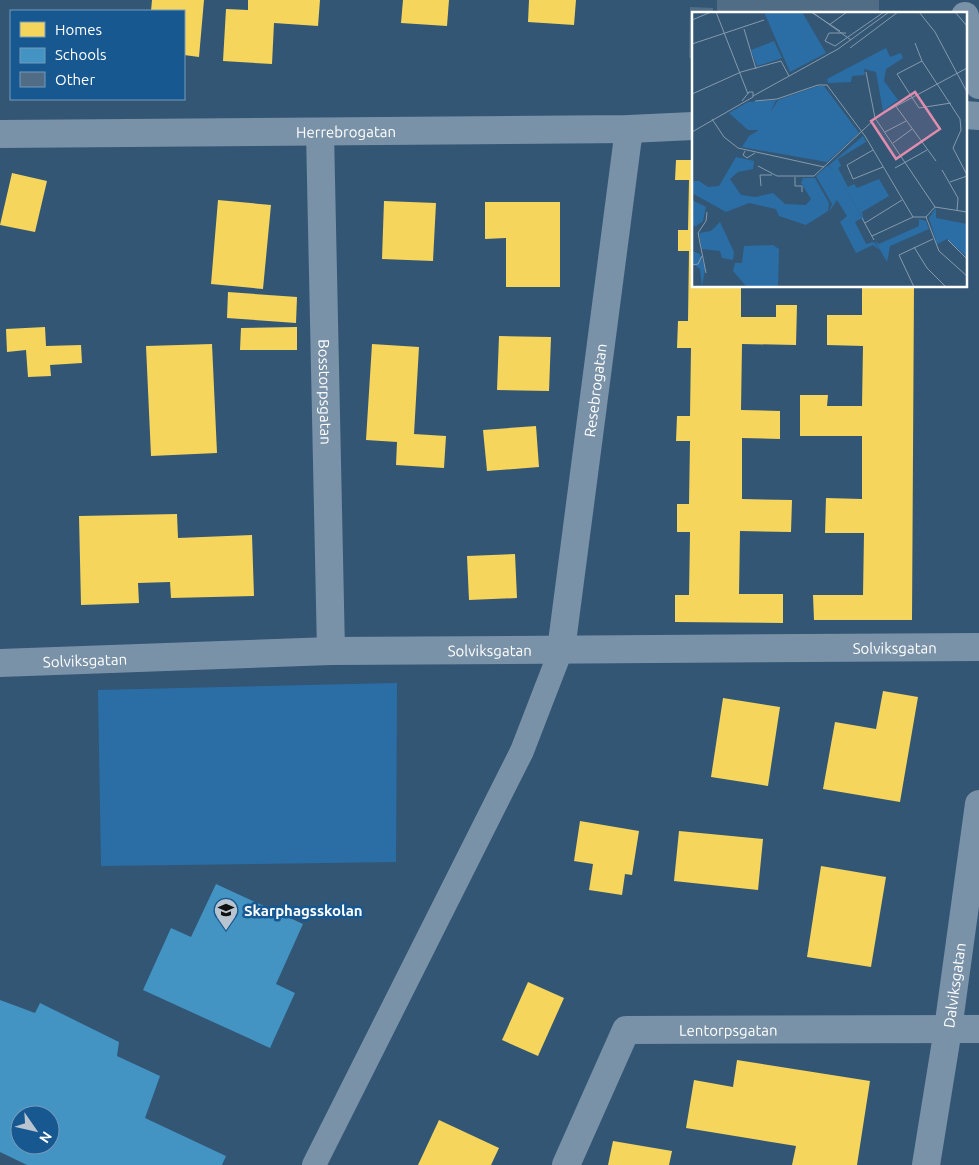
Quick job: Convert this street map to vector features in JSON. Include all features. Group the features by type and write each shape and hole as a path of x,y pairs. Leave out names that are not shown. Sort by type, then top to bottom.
{"street":[{"path":"960,0 964,12"},
{"path":"966,20 979,85"},
{"path":"966,115 979,116"},
{"name":"Herrebrogatan","path":"0,134 629,129 692,126"},
{"name":"Resebrogatan","path":"561,650 629,129"},
{"name":"Bosstorpsgatan","path":"320,132 331,651"},
{"name":"Solviksgatan","path":"0,663 331,651 979,647"},
{"name":"Dalviksgatan","path":"926,1165 948,1029 979,804"},
{"name":"Lentorpsgatan","path":"566,1165 626,1030 979,1029"}],"lane":[{"path":"314,1165 522,751 561,650"}],"shaded area":[{"path":"397,683 396,862 101,866 98,690"}],"building: Homes":[{"path":"152,0 204,0 199,57 185,55 185,10 151,10"},
{"path":"248,0 320,0 318,26 274,23 272,64 223,61 226,9 248,10"},
{"path":"403,0 449,0 447,26 401,23"},
{"path":"529,0 576,0 574,25 528,22"},
{"path":"676,160 692,160 692,288 741,288 741,317 776,317 776,305 797,305 796,345 742,344 741,410 780,411 780,439 742,438 742,499 792,500 791,532 740,531 739,594 783,594 783,623 675,622 675,595 689,595 690,532 677,532 677,504 689,504 690,441 676,441 677,416 690,416 691,348 677,348 678,321 688,321 689,251 678,251 678,230 688,230 689,180 675,180"},
{"path":"12,173 47,181 35,232 0,225"},
{"path":"218,200 271,205 263,289 211,284"},
{"path":"384,201 436,203 433,261 382,259"},
{"path":"485,202 560,202 560,287 506,287 506,238 485,239"},
{"path":"862,288 914,288 912,620 814,620 813,595 863,595 864,533 825,533 826,498 862,499 862,436 800,436 800,395 828,395 827,406 862,406 863,346 827,345 827,315 862,315"},
{"path":"228,292 297,297 296,323 227,318"},
{"path":"45,327 46,346 81,345 82,363 50,365 51,376 28,377 26,350 7,352 6,329"},
{"path":"297,327 297,350 240,350 241,328"},
{"path":"499,336 551,337 549,391 497,390"},
{"path":"212,344 217,453 151,456 146,346"},
{"path":"372,344 419,347 414,434 446,436 444,468 396,465 397,442 366,440"},
{"path":"536,426 539,467 487,471 483,430"},
{"path":"177,514 178,538 252,535 254,596 171,598 170,582 138,583 139,603 81,605 79,516"},
{"path":"515,554 517,598 469,600 467,556"},
{"path":"883,691 918,697 900,802 823,789 835,722 876,729"},
{"path":"723,698 780,707 768,786 711,777"},
{"path":"580,821 639,831 632,875 625,874 622,895 589,890 593,864 574,861"},
{"path":"679,831 763,839 758,890 674,881"},
{"path":"821,866 886,877 871,967 807,957"},
{"path":"528,982 564,998 538,1056 502,1040"},
{"path":"737,1060 870,1081 857,1165 792,1165 796,1146 686,1128 694,1080 733,1087"},
{"path":"439,1120 499,1148 491,1165 418,1165"},
{"path":"613,1141 672,1151 669,1165 608,1165"}],"building: Schools":[{"path":"216,884 303,924 276,984 295,993 270,1048 143,990 171,928 191,937"},
{"path":"0,1000 35,1013 40,1003 119,1042 117,1056 160,1076 145,1118 226,1156 222,1165 27,1165 0,1152"}],"building: Other":[{"path":"717,0 879,0 879,12 717,12"},
{"path":"690,7 713,8 713,12 692,12 692,58 689,58"}],"place":[{"name":"Skarphagsskolan","path":"226,931"}]}
